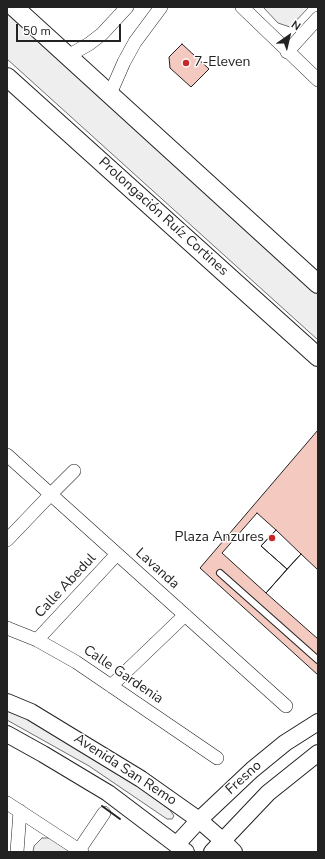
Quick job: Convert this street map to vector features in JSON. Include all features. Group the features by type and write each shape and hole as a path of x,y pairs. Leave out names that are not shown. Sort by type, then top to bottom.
{"main road":[{"path":"14,7 318,284"},
{"name":"Prolongación Ruíz Cortines","path":"7,77 318,357"}],"street":[{"path":"68,56 89,44 102,34 127,7"},
{"path":"110,94 124,62 135,42 161,7"},
{"path":"242,7 318,80"},
{"path":"288,52 318,18"},
{"name":"Lavanda","path":"7,455 286,706"},
{"path":"7,540 74,471"},
{"name":"Calle Abedul","path":"37,640 117,554"},
{"path":"111,686 185,615"},
{"name":"Calle Gardenia","path":"7,628 37,640 76,662 217,758"},
{"name":"Avenida San Remo","path":"7,702 31,712 141,779 199,820 234,852"},
{"name":"Fresno","path":"181,848 199,820 252,770 285,743 316,727"},
{"name":"Avenida San Remo","path":"7,734 44,754 108,794 181,848"},
{"name":"Fresno","path":"212,852 268,793 318,753"},
{"path":"7,803 80,851 104,813"},
{"path":"17,852 20,811"}],"lane":[{"path":"220,574 318,660"}],"shaded area":[{"path":"263,7 309,7 290,27 278,23"},
{"path":"7,10 318,291 318,340 7,59"},
{"path":"7,711 33,721 103,761 170,810 174,816 172,819 167,819 89,766 7,720"},
{"path":"42,838 55,838 76,852 33,852 34,846"}],"building":[{"name":"7-Eleven","path":"182,44 209,69 191,87 170,68 169,57"},
{"name":"Plaza Anzures","path":"318,430 318,675 200,568"},
{"path":"257,513 276,530 261,546 287,569 266,593 222,553"},
{"path":"276,530 301,554 287,569 261,546"},
{"path":"301,554 318,570 318,639 266,593"}],"wall":[{"path":"102,806 120,819"}],"place":[{"name":"7-Eleven","path":"186,63"},
{"name":"Plaza Anzures","path":"272,538"}]}
